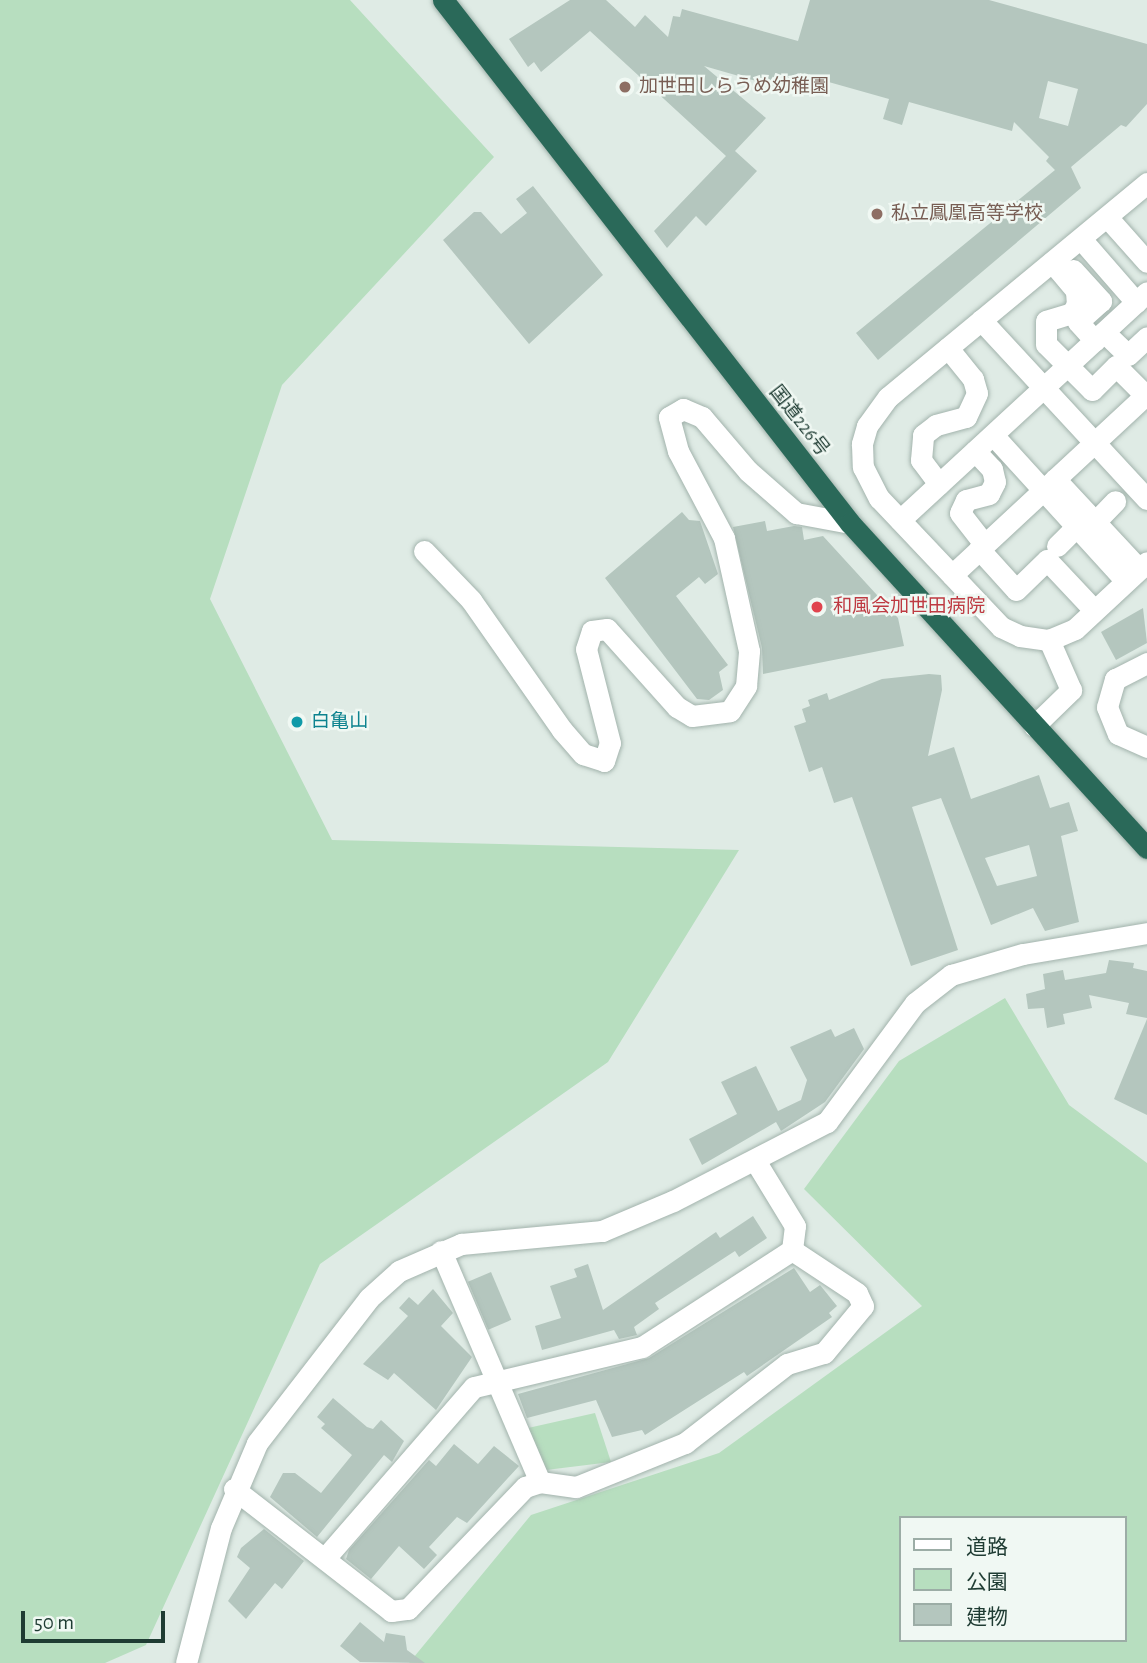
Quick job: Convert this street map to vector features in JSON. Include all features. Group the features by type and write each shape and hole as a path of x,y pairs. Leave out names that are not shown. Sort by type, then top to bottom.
{"highway":[{"name":"国道226号","path":"443,0 850,523 1147,848"}],"street":[{"path":"993,435 1049,485 1137,571 1075,629 1049,640 1001,627 951,575 900,520 866,475 862,444 867,426 888,397 1147,184"},
{"path":"1107,217 1147,262"},
{"path":"900,520 1142,297 1106,280 1081,239"},
{"path":"1056,259 1101,301 1078,322 1128,355 1147,337"},
{"path":"951,575 1146,395 1116,366 1092,390 1046,344 1044,329 1051,317 1072,313 1078,298 1056,259"},
{"path":"981,320 1147,499"},
{"path":"939,484 921,460 923,435 936,425 966,417 977,393 973,379 948,348"},
{"path":"424,551 471,600 562,730 583,754 604,761 610,743 586,649 592,631 607,629 677,707 692,716 730,711 747,686 749,651 724,538 678,451 669,417 683,409 702,417 748,471 796,513 850,523"},
{"path":"975,451 992,469 995,482 989,494 966,500 960,513 982,547 1016,590 1047,561 1094,610"},
{"path":"1057,546 1115,501"},
{"path":"1049,640 1071,690"},
{"path":"1147,663 1126,669 1108,692 1110,722 1118,734 1147,747"},
{"path":"1034,726 1071,690 1108,692"},
{"path":"186,1663 234,1489 288,1397 369,1298 399,1271 461,1244 602,1231 756,1162 827,1122 915,1003 951,975 1023,954 1147,933"},
{"path":"756,1162 794,1226 792,1250"},
{"path":"326,1557 474,1387 492,1380 642,1347 792,1250"},
{"path":"234,1489 326,1557 391,1611 408,1609 525,1487 540,1482 576,1487 685,1443 787,1364 824,1353 863,1306 857,1293 792,1250"},
{"path":"441,1251 492,1380 540,1482"}],"green space":[{"path":"0,0 350,0 494,157 282,385 210,599 332,840 739,850 608,1062 320,1264 146,1645 105,1663 0,1663"},
{"path":"1005,998 1069,1105 1147,1163 1147,1663 409,1663 531,1515 719,1453 922,1306 804,1189 899,1061"},
{"path":"595,1413 611,1462 546,1470 528,1428"}],"building":[{"path":"570,0 606,0 635,27 645,15 668,37 673,16 680,17 682,9 798,41 810,0 989,0 1147,44 1147,104 1126,127 1121,125 1071,167 1081,188 878,360 856,333 1055,170 1046,161 1049,157 1014,122 1012,131 909,102 902,125 883,119 889,99 818,79 802,94 704,66 766,118 735,151 757,171 706,226 696,216 667,248 654,231 726,156 590,31 541,72 534,62 528,67 509,39","holes":["1048,81 1078,89 1068,126 1039,118"]},
{"path":"533,186 603,275 529,344 443,240 474,212 481,212 501,234 527,213 516,199"},
{"path":"682,512 689,520 700,521 718,574 705,584 699,577 676,596 728,665 719,672 723,690 709,700 697,699 605,578"},
{"path":"765,521 767,531 794,526 802,527 804,540 823,536 898,618 904,646 763,674 762,648 733,527"},
{"path":"1143,608 1147,643 1116,660 1101,632"},
{"path":"941,675 942,690 928,756 954,747 971,799 1039,775 1050,808 1069,802 1078,831 1061,836 1079,922 1045,931 1033,908 991,925 941,798 912,807 958,950 911,966 852,797 834,803 822,767 809,772 794,726 806,722 802,709 810,706 808,700 827,693 829,700 882,679","holes":["1029,845 1037,876 997,886 985,858"]},
{"path":"1109,960 1134,963 1133,968 1147,971 1147,1018 1126,1014 1129,1003 1089,995 1092,1008 1063,1014 1065,1024 1047,1028 1044,1008 1028,1009 1026,994 1045,989 1043,974 1063,970 1065,980 1106,973"},
{"path":"1147,1019 1147,1115 1114,1099"},
{"path":"854,1028 864,1049 825,1102 781,1131 776,1122 702,1165 689,1139 737,1114 721,1082 756,1066 778,1111 801,1100 807,1080 790,1047 831,1029 835,1037"},
{"path":"753,1216 767,1238 739,1257 735,1251 655,1303 659,1309 634,1327 637,1335 619,1339 614,1330 542,1350 535,1326 561,1318 550,1286 577,1277 574,1269 588,1264 603,1310 716,1232 720,1238"},
{"path":"794,1268 810,1292 820,1285 837,1306 829,1313 832,1317 747,1376 744,1372 645,1435 642,1430 612,1437 596,1400 527,1418 518,1394 649,1358"},
{"path":"491,1272 511,1320 488,1330 468,1282"},
{"path":"433,1289 453,1313 441,1326 472,1357 436,1410 394,1373 388,1380 363,1364 408,1316 399,1308 409,1297 418,1305"},
{"path":"333,1398 367,1427 373,1429 381,1420 404,1441 392,1462 384,1455 317,1537 270,1497 283,1473 295,1473 321,1493 352,1455 321,1428 325,1424 317,1417"},
{"path":"454,1444 478,1464 494,1446 519,1466 467,1523 457,1517 429,1547 437,1555 424,1569 399,1546 371,1579 346,1559 349,1550 429,1460 436,1466"},
{"path":"264,1529 304,1561 282,1589 275,1583 246,1619 228,1601 250,1568 237,1557 241,1548"},
{"path":"360,1622 384,1642 386,1633 405,1636 407,1650 425,1663 360,1662 340,1646"}],"place":[{"name":"加世田しらうめ幼稚園","path":"625,87"},
{"name":"私立鳳凰高等学校","path":"877,214"},
{"name":"和風会加世田病院","path":"817,607"},
{"name":"白亀山","path":"297,722"}]}
